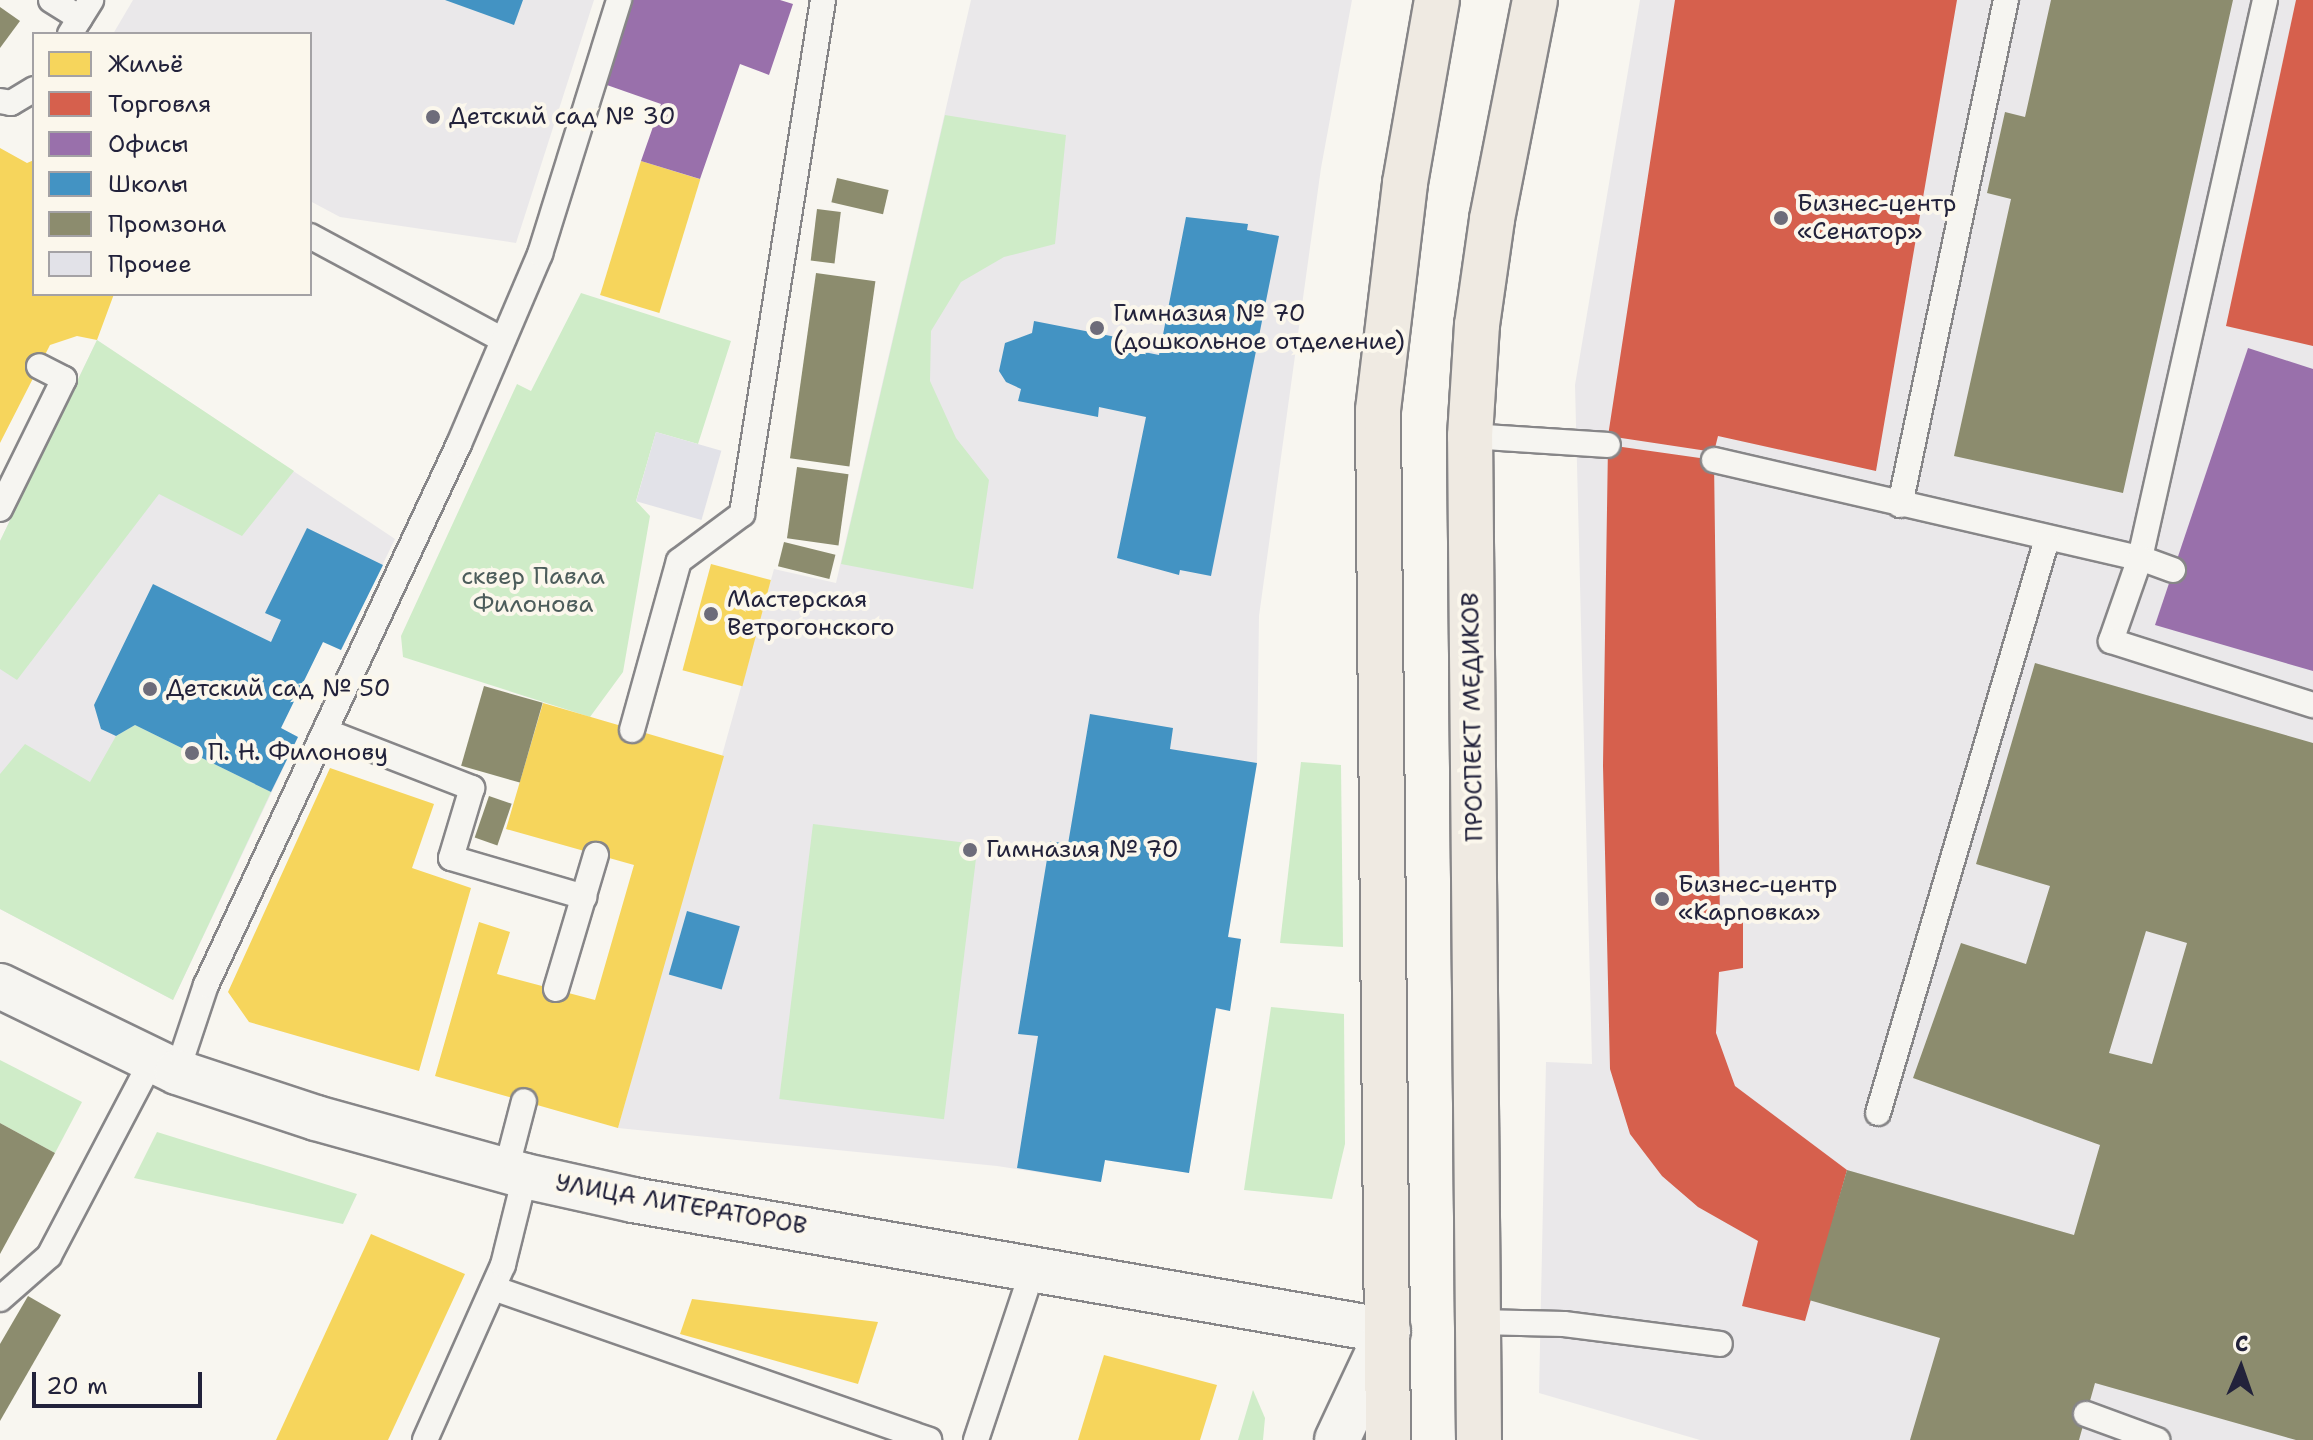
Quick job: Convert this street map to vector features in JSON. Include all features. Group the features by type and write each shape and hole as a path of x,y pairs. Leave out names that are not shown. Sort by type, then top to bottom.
{"main road":[{"path":"1388,1440 1378,410 1389,289 1437,0"},
{"name":"ПРОСПЕКТ МЕДИКОВ","path":"1479,1440 1470,436 1477,325 1492,219 1535,0"}],"street":[{"name":"УЛИЦА ЛИТЕРАТОРОВ","path":"0,986 164,1066 316,1118 516,1173 633,1200 1034,1266 1388,1331"},
{"path":"1337,1440 1388,1331"}],"lane":[{"path":"51,0 80,17"},
{"path":"0,1299 49,1256 164,1066 206,985 325,731 540,254 619,0"},
{"path":"632,730 679,561 742,514 823,0"},
{"path":"1900,505 2006,0"},
{"path":"2265,0 2140,558 2111,641 2313,705"},
{"path":"0,101 11,103 32,90"},
{"path":"312,237 503,340"},
{"path":"0,509 64,379 39,366"},
{"path":"1470,436 1608,445"},
{"path":"1714,460 2140,558 2173,570"},
{"path":"1878,1113 2047,539"},
{"path":"325,731 472,788 451,858 584,897"},
{"path":"556,989 596,855"},
{"path":"425,1440 493,1288 516,1173 524,1101"},
{"path":"976,1440 1034,1266"},
{"path":"493,1288 929,1440"},
{"path":"1478,1322 1564,1324 1720,1344"},
{"path":"2086,1414 2157,1440"}],"shaded area":[{"name":"Детский сад № 30","path":"133,0 594,0 516,243 340,217 312,202 312,32 114,32"},
{"path":"971,0 1352,0 1321,168 1259,616 1257,763 1228,936 1241,939 1230,1011 1216,1009 1189,1173 1105,1160 1101,1182 997,1166 618,1128 774,569 836,583"},
{"path":"1640,0 2313,0 2313,1440 1700,1440 1539,1393 1546,1062 1592,1064 1575,385"},
{"name":"Детский сад № 50","path":"97,340 395,539 341,650 323,642 281,728 298,737 173,1000 0,909 0,541"}],"green space":[{"path":"945,115 1066,135 1055,244 1004,257 961,282 931,331 930,381 956,438 989,480 973,589 841,564"},
{"name":"сквер Павла Филонова","path":"581,293 731,341 698,444 656,432 636,501 650,516 623,672 590,717 403,657 401,636 517,384 531,391"},
{"path":"97,340 294,471 242,536 159,494 17,680 0,669 0,541"},
{"path":"135,725 271,792 173,1000 0,909 0,774 25,744 90,782 116,736"},
{"path":"1301,762 1341,765 1343,947 1280,943"},
{"path":"813,824 978,844 944,1119 779,1099"},
{"path":"1271,1007 1344,1014 1345,1144 1332,1199 1244,1190"},
{"path":"0,1060 82,1102 55,1153 0,1123"},
{"path":"157,1132 357,1194 343,1224 134,1178"},
{"path":"1253,1390 1265,1418 1263,1440 1238,1440"}],"building: Жильё":[{"path":"0,148 27,163 32,161 32,296 113,296 97,340 77,336 50,345 0,443"},
{"path":"641,161 700,179 659,313 600,295"},
{"path":"711,564 771,580 742,686 683,670"},
{"path":"543,703 724,756 618,1128 435,1076 479,922 510,932 497,974 595,1000 634,865 506,829"},
{"path":"330,768 434,804 412,868 471,888 419,1071 249,1022 228,992"},
{"path":"371,1234 465,1274 388,1440 276,1440"},
{"path":"692,1299 878,1322 858,1384 680,1334"},
{"path":"1104,1355 1217,1385 1200,1440 1078,1440"}],"building: Торговля":[{"name":"Бизнес-центр «Сенатор»","path":"1675,0 1957,0 1876,471 1718,436 1714,452 1608,436"},
{"path":"2296,0 2313,0 2313,346 2226,326"},
{"name":"Бизнес-центр «Карповка»","path":"1608,445 1714,460 1720,924 1743,922 1743,968 1719,972 1716,1033 1735,1086 1847,1170 1805,1321 1742,1306 1758,1241 1698,1207 1662,1176 1630,1134 1610,1069 1603,766"}],"building: Офисы":[{"path":"633,0 780,0 793,4 769,75 740,64 700,179 641,161 661,104 604,84"},
{"path":"2248,348 2313,369 2313,671 2155,625"}],"building: Школы":[{"path":"445,0 523,0 514,25"},
{"path":"1186,217 1248,224 1247,230 1279,236 1211,576 1180,570 1179,575 1117,558 1146,417 1099,407 1098,417 1018,401 1021,389 1006,382 999,371 1005,343 1032,333 1034,321 1116,337 1114,346 1159,355"},
{"path":"307,528 383,565 341,650 323,642 281,728 298,737 271,792 135,725 116,736 101,729 94,705 153,584 271,642 281,620 265,613"},
{"path":"1090,714 1173,728 1170,749 1257,763 1228,937 1241,939 1230,1011 1216,1008 1189,1173 1105,1160 1101,1182 1017,1168 1038,1036 1018,1034 1050,841 1068,844"},
{"path":"687,911 740,926 722,990 669,974"}],"building: Промзона":[{"path":"2051,0 2233,0 2123,493 1954,456 2011,199 1987,193 2005,112 2025,117"},
{"path":"0,7 20,21 0,48"},
{"path":"837,178 889,190 883,214 831,202"},
{"path":"817,209 841,212 834,264 811,261"},
{"path":"816,273 875,281 849,467 790,458"},
{"path":"797,467 848,474 838,546 787,538"},
{"path":"784,542 835,555 829,579 778,566"},
{"path":"2035,663 2313,743 2313,1440 2296,1440 2095,1383 2079,1440 1910,1440 1940,1338 1809,1300 1847,1170 2074,1235 2100,1145 1913,1078 1961,943 2026,964 2050,886 1976,864","holes":["2146,931 2187,943 2152,1064 2109,1053"]},
{"path":"484,686 543,703 520,783 461,766"},
{"path":"489,796 512,804 497,845 475,838"},
{"path":"0,1123 55,1153 0,1254"},
{"path":"28,1296 61,1315 0,1421 0,1344"}],"building: Прочее":[{"path":"656,432 721,451 702,520 636,501"}],"place":[{"name":"Детский сад № 30","path":"433,117"},
{"name":"Бизнес-центр «Сенатор»","path":"1781,218"},
{"name":"Гимназия № 70 (дошкольное отделение)","path":"1097,328"},
{"name":"Мастерская Ветрогонского","path":"711,614"},
{"name":"Детский сад № 50","path":"150,689"},
{"name":"П. Н. Филонову","path":"192,753"},
{"name":"Гимназия № 70","path":"970,850"},
{"name":"Бизнес-центр «Карповка»","path":"1662,899"}]}
